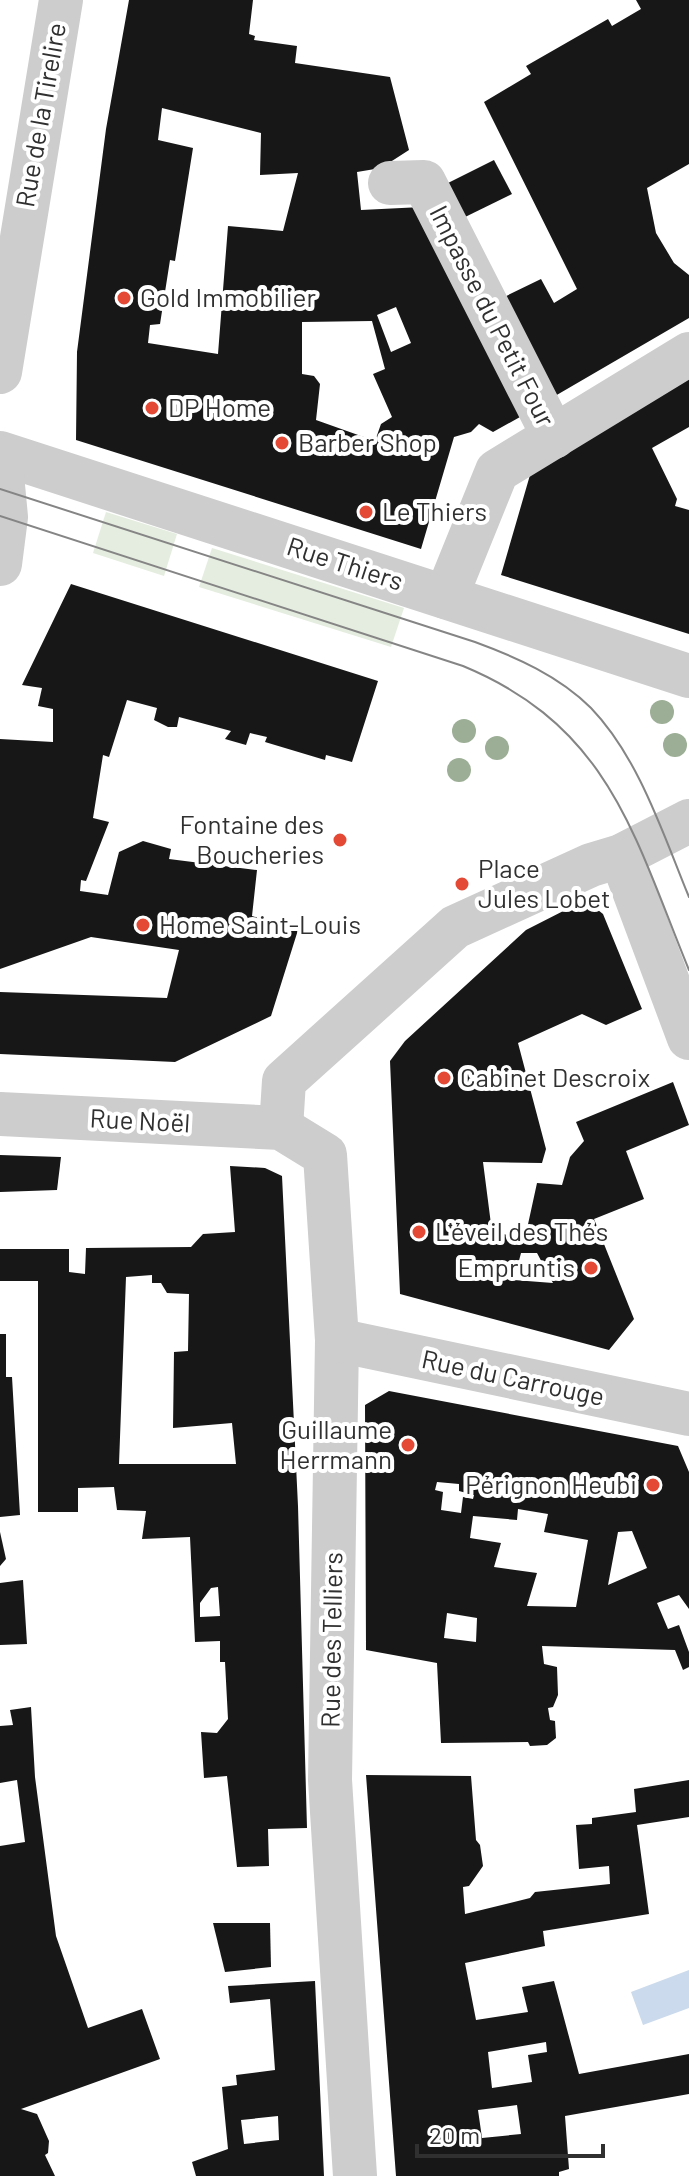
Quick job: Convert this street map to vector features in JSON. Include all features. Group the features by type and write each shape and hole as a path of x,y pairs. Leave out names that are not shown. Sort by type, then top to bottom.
{"street":[{"name":"Rue de la Tirelire","path":"0,372 9,248 61,0"},
{"name":"Impasse du Petit Four","path":"390,183 424,182 554,437"},
{"path":"446,597 497,471 689,354"},
{"path":"0,453 6,517 0,564"},
{"name":"Rue Thiers","path":"0,453 689,676"},
{"path":"281,1128 284,1081 455,927 591,865 621,856 689,821"},
{"path":"621,856 689,1038"},
{"name":"Rue Noël","path":"0,1114 281,1128"},
{"name":"Rue des Telliers","path":"281,1128 325,1155 337,1340 330,1780 355,2176"},
{"name":"Rue du Carrouge","path":"337,1340 689,1414"}],"shaded area":[{"path":"106,512 177,534 164,576 93,553"},
{"path":"212,548 404,608 391,647 199,587"}],"water":[{"path":"689,1970 689,2008 643,2025 631,1992"}],"building":[{"path":"129,0 253,0 249,34 255,36 254,40 297,46 295,63 390,77 409,150 381,168 357,172 361,210 422,207 520,417 493,432 479,424 471,432 454,437 421,549 76,440 77,352 106,129","holes":["162,108 261,133 260,175 298,173 283,231 228,226 218,354 148,343 150,325 160,324 170,260 175,261 193,148 158,140","396,307 411,343 391,352 377,315","372,321 385,369 373,374 392,417 381,424 375,441 316,420 320,384 314,376 302,374 302,322"]},
{"path":"636,0 689,0 689,164 647,188 656,233 674,263 689,275 689,318 555,396 498,300 541,279 554,303 577,289 484,102 531,74 526,66 608,19 612,26 641,9"},
{"path":"494,160 512,194 459,220 442,186"},
{"path":"689,379 689,427 652,448 677,499 675,506 689,510 689,634 501,575 530,475"},
{"path":"71,584 378,681 352,762 326,755 325,760 265,742 267,737 250,733 246,745 225,739 231,731 179,717 177,727 168,727 154,720 157,708 127,700 109,757 103,755 93,818 109,822 86,881 81,880 80,891 108,895 119,852 143,841 171,849 169,859 257,870 252,916 298,930 271,1016 175,1062 0,1054 0,992 167,998 179,950 91,937 0,969 0,739 53,742 53,709 38,706 42,688 22,685"},
{"path":"579,903 593,906 603,914 642,1009 606,1025 582,1014 518,1043 546,1149 542,1163 483,1162 492,1232 525,1238 537,1183 562,1185 570,1157 584,1141 576,1122 673,1082 689,1125 626,1151 644,1199 594,1219 634,1319 609,1350 400,1294 390,1061 405,1041 526,930","holes":["521,1253 537,1253 553,1283 514,1280"]},
{"path":"0,1155 61,1157 57,1190 0,1192"},
{"path":"230,1166 265,1168 282,1176 298,1506 307,1828 268,1829 269,1866 237,1867 227,1776 204,1778 201,1732 217,1733 228,1719 225,1662 220,1662 220,1641 195,1642 190,1537 142,1539 146,1511 117,1510 114,1487 78,1488 78,1512 38,1512 38,1281 0,1281 0,1249 69,1249 69,1272 85,1274 86,1248 191,1247 203,1234 235,1232","holes":["152,1275 152,1283 161,1283 167,1293 189,1294 188,1351 174,1352 173,1428 232,1423 236,1464 119,1464 126,1277","218,1587 220,1616 200,1617 200,1603 211,1588"]},
{"path":"0,1334 6,1334 6,1377 12,1377 20,1515 0,1517"},
{"path":"389,1391 678,1446 689,1472 689,1609 679,1595 657,1603 668,1629 679,1625 689,1652 689,1667 683,1670 675,1650 542,1646 544,1664 557,1667 558,1695 553,1707 548,1708 550,1720 555,1721 556,1738 547,1745 530,1746 528,1742 441,1743 437,1663 366,1650 365,1405","holes":["437,1482 459,1484 459,1491 474,1495 473,1499 463,1497 461,1513 441,1510 443,1492 435,1490","518,1509 548,1514 544,1532 588,1540 576,1607 527,1606 537,1573 494,1567 501,1543 470,1538 473,1516 517,1520","632,1531 647,1568 608,1585 618,1532","447,1613 477,1618 476,1642 444,1638"]},
{"path":"0,1532 6,1559 0,1566"},
{"path":"23,1580 27,1644 0,1645 0,1583"},
{"path":"31,1707 35,1777 56,1936 88,2028 142,2009 160,2059 21,2109 37,2114 49,2141 45,2155 55,2176 0,2176 0,1846 25,1842 17,1780 0,1783 0,1726 13,1725 10,1710"},
{"path":"366,1775 471,1776 476,1840 480,1845 483,1866 469,1886 463,1887 465,1914 530,1898 535,1892 610,1884 609,1866 579,1869 576,1825 592,1824 592,1818 636,1812 634,1789 689,1780 689,1817 637,1825 649,1914 543,1931 545,1946 465,1963 476,2020 528,2012 522,1987 554,1981 579,2074 689,2054 689,2094 565,2116 569,2169 559,2172 559,2176 396,2176","holes":["546,2042 547,2052 528,2055 532,2082 492,2088 488,2052","517,2105 521,2134 482,2138 478,2110"]},
{"path":"213,1923 270,1923 271,1967 225,1972"},
{"path":"315,1981 324,2176 196,2176 192,2162 228,2149 222,2087 237,2085 236,2075 275,2070 270,1999 230,2003 228,1986","holes":["278,2116 279,2140 244,2144 241,2120"]}],"tram line":[{"path":"0,489 475,642 551,677 591,708 623,750 648,798 689,897"},
{"path":"0,516 463,666 513,691 553,720 585,754 610,791 632,831 689,970"}],"place":[{"name":"Gold Immobilier","path":"124,298"},
{"name":"DP Home","path":"152,408"},
{"name":"Barber Shop","path":"282,443"},
{"name":"Le Thiers","path":"366,512"},
{"name":"Fontaine des Boucheries","path":"340,840"},
{"name":"Place Jules Lobet","path":"462,884"},
{"name":"Home Saint-Louis","path":"143,925"},
{"name":"Cabinet Descroix","path":"444,1078"},
{"name":"L'éveil des Thés","path":"419,1232"},
{"name":"Empruntis","path":"591,1268"},
{"name":"Guillaume Herrmann","path":"408,1445"},
{"name":"Pérignon Heubi","path":"653,1485"}]}
